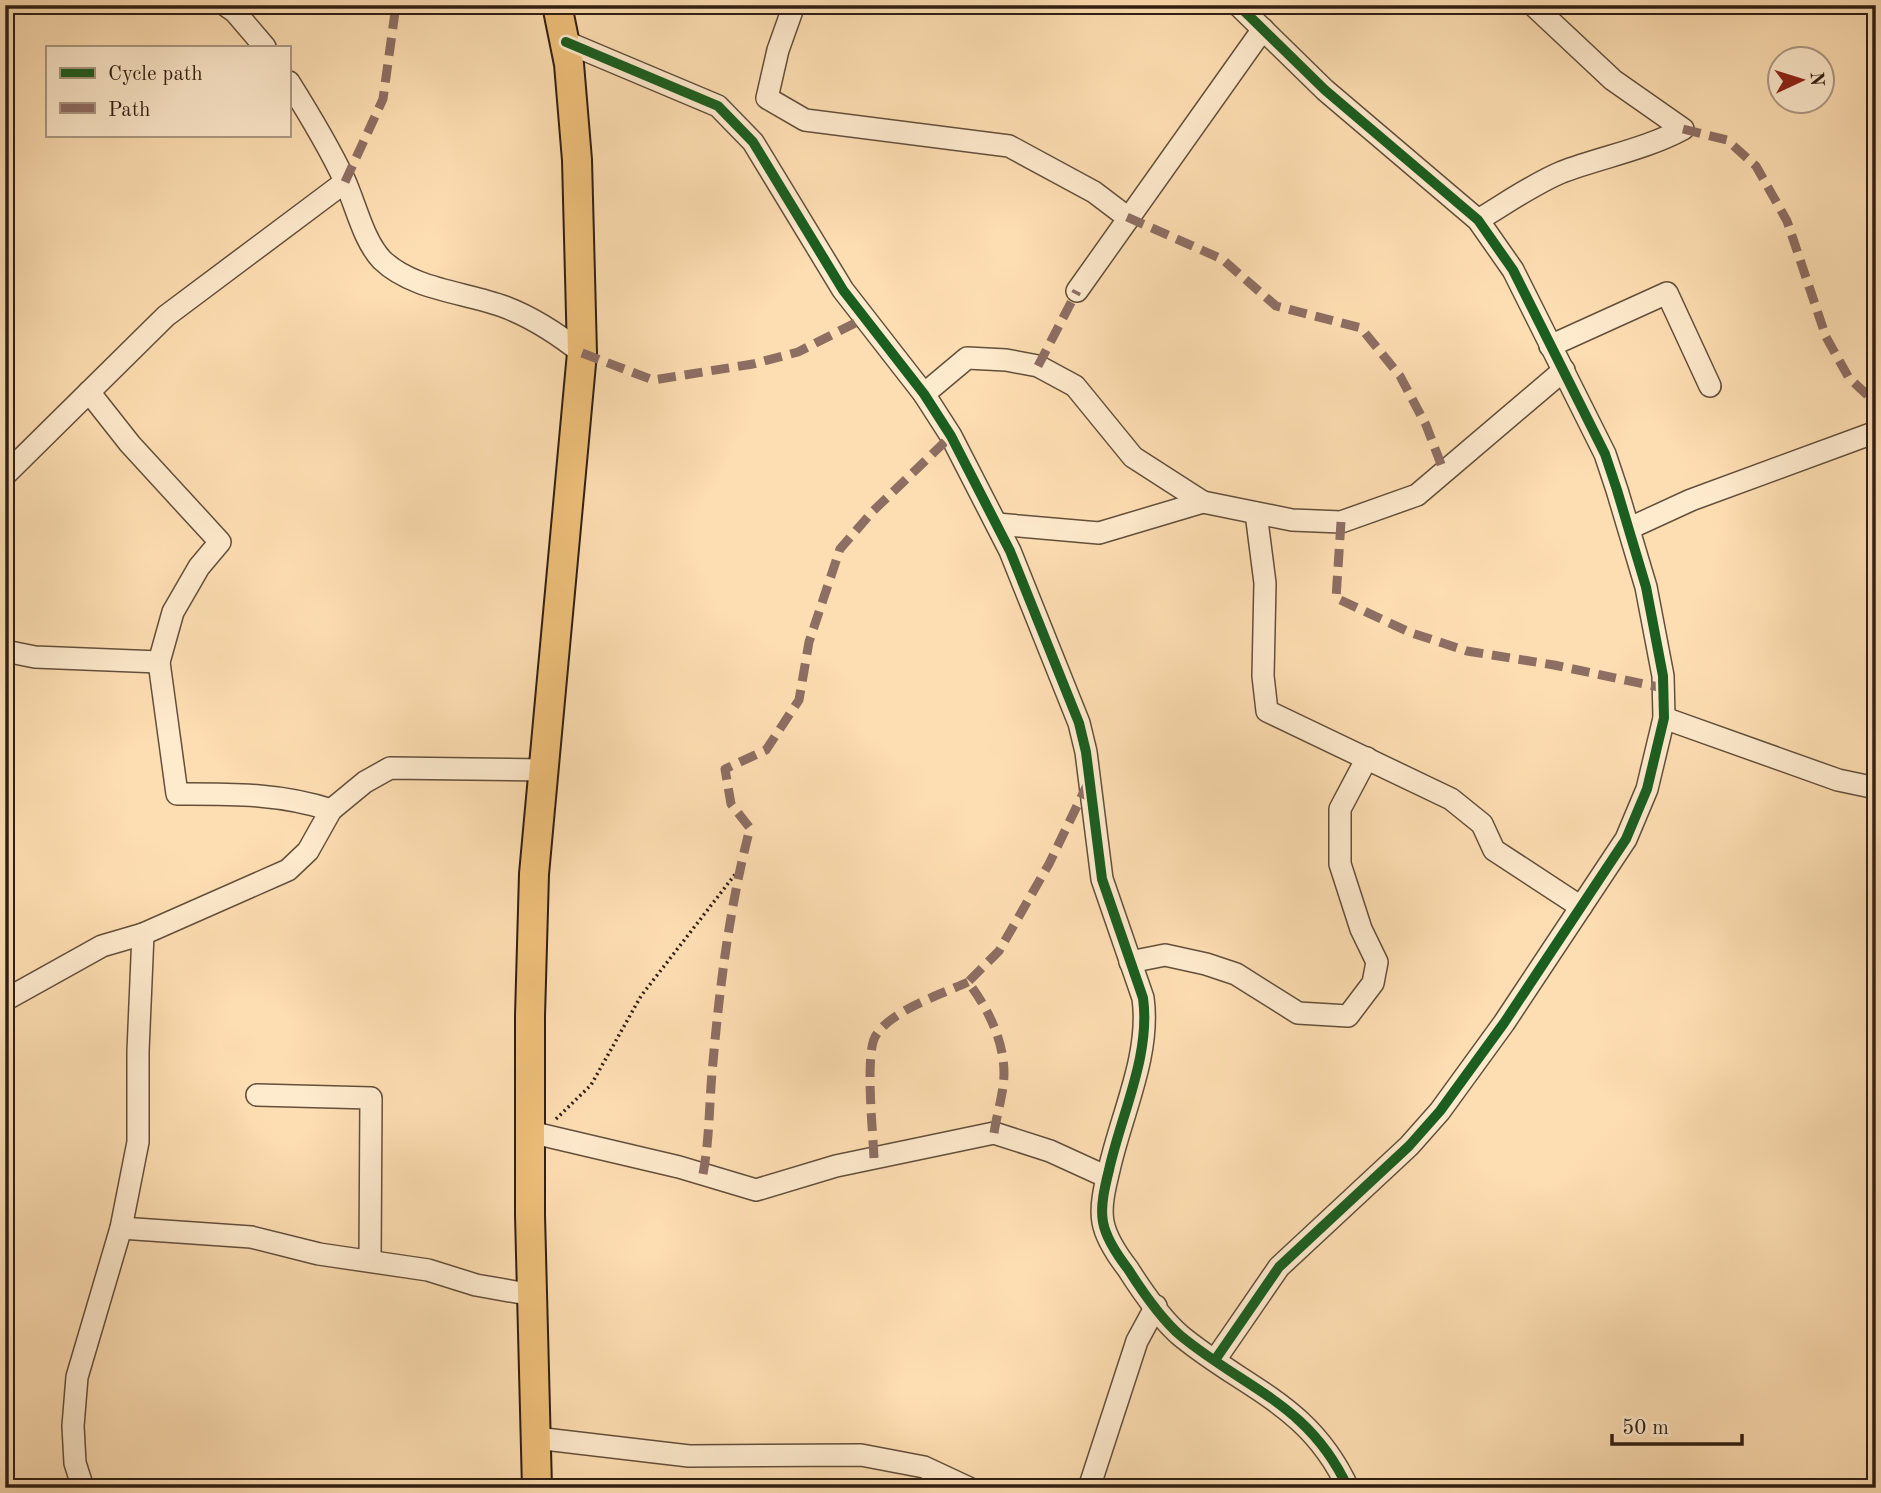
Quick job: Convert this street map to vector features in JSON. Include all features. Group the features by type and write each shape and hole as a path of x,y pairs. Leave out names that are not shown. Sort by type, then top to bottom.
{"main road":[{"path":"537,1488 530,1132 534,874 582,354 581,221 566,42 557,5"}],"street":[{"path":"225,5 235,12 264,46"},
{"path":"794,5 778,50 767,98 806,120 1009,146 1094,192 1127,217"},
{"path":"1215,1360 1279,1267 1332,1215 1375,1180 1440,1111 1504,1023 1626,839 1647,789 1664,718 1660,662 1646,587 1630,528 1605,454 1513,270 1478,220 1335,99 1238,5"},
{"path":"1478,220 1559,174 1620,151 1664,140 1684,129 1613,80 1533,5"},
{"path":"1077,291 1263,29"},
{"path":"566,42 718,106 734,121 772,172 843,289 924,394 951,436 997,524 1079,723 1086,752 1102,879 1143,998 1146,1017 1134,1079 1107,1177 1103,1212 1108,1235 1136,1281 1179,1335 1279,1403 1313,1433 1332,1455 1348,1488"},
{"path":"290,84 326,141 360,213 369,244 384,261 404,276 506,307 553,330 582,354"},
{"path":"5,475 166,316 345,182"},
{"path":"1550,346 1667,293 1710,386"},
{"path":"924,394 967,358 1006,360 1038,366 1075,386 1133,457 1203,502 1292,520 1341,522 1417,495 1564,370"},
{"path":"89,392 130,444 220,542 199,567 173,612 159,662 177,794 271,795 298,799 331,810"},
{"path":"1630,528 1691,500 1876,432"},
{"path":"997,524 1099,533 1203,502"},
{"path":"1256,513 1265,583 1263,676 1267,711 1451,799 1482,824 1494,850 1581,907"},
{"path":"5,652 34,657 159,662"},
{"path":"1664,718 1838,779 1876,788"},
{"path":"1130,962 1165,954 1206,964 1236,974 1297,1013 1348,1016 1373,983 1377,962 1361,929 1340,864 1340,809 1367,758"},
{"path":"5,1000 102,946 144,934 288,870 308,851 331,810 365,782 390,768 545,770"},
{"path":"83,1488 75,1463 78,1377 121,1228 138,1142 138,1051 144,934"},
{"path":"257,1095 371,1098 370,1260"},
{"path":"530,1132 666,1164 756,1190 835,1166 994,1133 1050,1151 1107,1177"},
{"path":"121,1228 251,1237 319,1254 370,1260 533,1295"},
{"path":"1089,1488 1137,1341 1156,1306"},
{"path":"536,1438 689,1457 861,1455 924,1467 969,1488"}],"path":[{"path":"530,1132 563,1116 591,1085 641,996 740,868"}],"marked path":[{"path":"345,182 383,99 396,5"},
{"path":"1683,129 1727,140 1756,166 1787,221 1826,337 1849,378 1876,403"},
{"path":"1127,217 1222,259 1276,306 1361,328 1400,376 1426,425 1444,472"},
{"path":"1038,366 1077,291"},
{"path":"582,353 653,380 753,364 798,352 865,318"},
{"path":"703,1174 716,1032 731,915 750,828 731,804 725,769 766,750 799,700 809,642 840,549 873,511 951,436"},
{"path":"1341,522 1336,598 1409,632 1467,651 1554,665 1663,688"},
{"path":"994,1133 1003,1088 1001,1048 993,1024 968,982 999,951 1049,864 1088,783"},
{"path":"874,1158 870,1060 875,1037 904,1011 968,982"}],"cycle path":[{"path":"1215,1360 1279,1267 1409,1146 1440,1111 1504,1023 1626,839 1647,789 1664,718 1663,676 1646,587 1605,454 1513,270 1478,220 1325,90 1238,5"},
{"path":"566,42 718,106 753,142 843,290 924,394 951,436 1010,551 1079,723 1086,752 1102,879 1143,998 1143,1041 1139,1063 1103,1196 1102,1216 1107,1235 1116,1253 1159,1313 1174,1329 1206,1355 1295,1417 1315,1436 1348,1488"}]}
